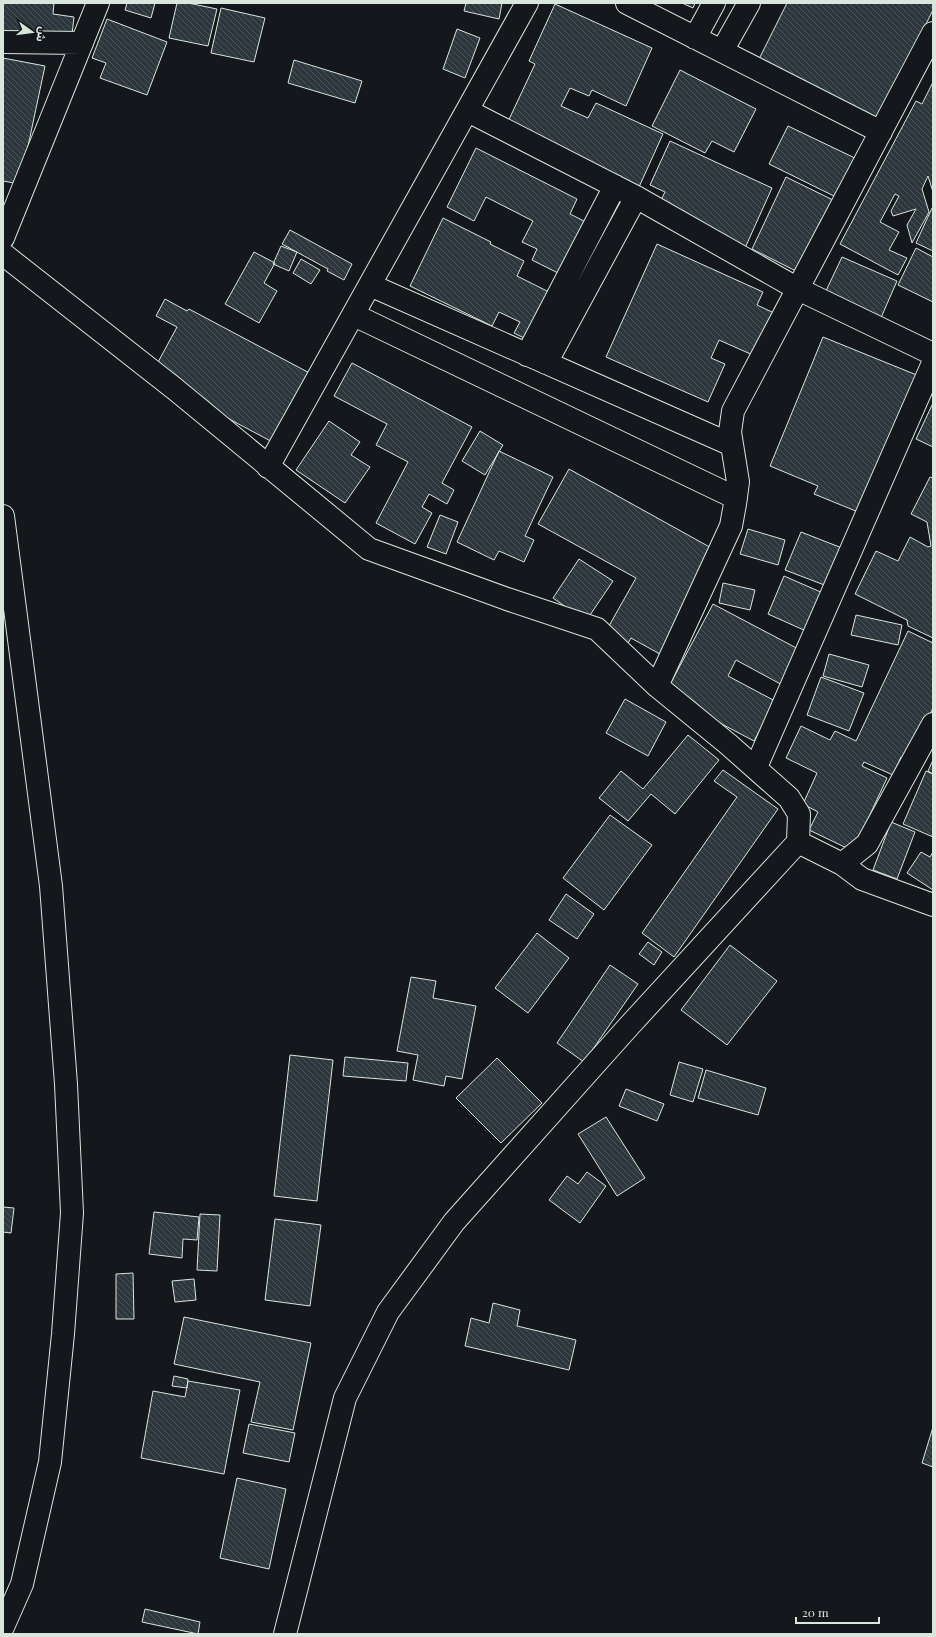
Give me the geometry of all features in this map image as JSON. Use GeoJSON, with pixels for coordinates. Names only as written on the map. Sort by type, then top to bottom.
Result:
{"type":"FeatureCollection","features":[{"type":"Feature","properties":{"kind":"street"},"geometry":{"type":"LineString","coordinates":[[3,238],[98,3]]}},
{"type":"Feature","properties":{"kind":"street"},"geometry":{"type":"LineString","coordinates":[[268,467],[527,3]]}},
{"type":"Feature","properties":{"kind":"street"},"geometry":{"type":"LineString","coordinates":[[627,3],[881,132]]}},
{"type":"Feature","properties":{"kind":"street"},"geometry":{"type":"LineString","coordinates":[[695,38],[714,3]]}},
{"type":"Feature","properties":{"kind":"street"},"geometry":{"type":"LineString","coordinates":[[722,51],[749,3]]}},
{"type":"Feature","properties":{"kind":"street"},"geometry":{"type":"LineString","coordinates":[[657,686],[731,526],[738,482],[730,432],[733,412],[933,33]]}},
{"type":"Feature","properties":{"kind":"street"},"geometry":{"type":"LineString","coordinates":[[3,42],[82,43]]}},
{"type":"Feature","properties":{"kind":"street"},"geometry":{"type":"LineString","coordinates":[[468,111],[636,197],[798,289],[933,354]]}},
{"type":"Feature","properties":{"kind":"street"},"geometry":{"type":"LineString","coordinates":[[527,355],[615,186]]}},
{"type":"Feature","properties":{"kind":"street"},"geometry":{"type":"LineString","coordinates":[[546,363],[636,197]]}},
{"type":"Feature","properties":{"kind":"street"},"geometry":{"type":"LineString","coordinates":[[3,254],[175,389],[369,549],[507,599],[597,629],[657,686],[756,768],[789,798],[799,814],[798,842],[629,1026],[454,1222],[388,1312],[345,1398],[285,1634]]}},
{"type":"Feature","properties":{"kind":"street"},"geometry":{"type":"LineString","coordinates":[[370,285],[732,445]]}},
{"type":"Feature","properties":{"kind":"street"},"geometry":{"type":"LineString","coordinates":[[354,315],[736,498]]}},
{"type":"Feature","properties":{"kind":"street"},"geometry":{"type":"LineString","coordinates":[[756,768],[933,363]]}},
{"type":"Feature","properties":{"kind":"street"},"geometry":{"type":"LineString","coordinates":[[3,516],[51,886],[66,1084],[72,1213],[64,1334],[50,1462],[22,1584],[3,1627]]}},
{"type":"Feature","properties":{"kind":"street"},"geometry":{"type":"LineString","coordinates":[[842,864],[867,844],[933,724]]}},
{"type":"Feature","properties":{"kind":"street"},"geometry":{"type":"LineString","coordinates":[[798,842],[842,864],[862,879],[933,905]]}},
{"type":"Feature","properties":{"kind":"building"},"geometry":{"type":"Polygon","coordinates":[[[3,3],[54,3],[53,14],[74,17],[70,52],[3,44],[3,3]]]}},
{"type":"Feature","properties":{"kind":"building"},"geometry":{"type":"Polygon","coordinates":[[[127,3],[155,3],[151,18],[125,10],[127,3]]]}},
{"type":"Feature","properties":{"kind":"building"},"geometry":{"type":"Polygon","coordinates":[[[177,3],[188,3],[217,9],[208,46],[169,38],[177,3]]]}},
{"type":"Feature","properties":{"kind":"building"},"geometry":{"type":"Polygon","coordinates":[[[466,3],[502,3],[499,19],[464,11],[466,3]]]}},
{"type":"Feature","properties":{"kind":"building"},"geometry":{"type":"Polygon","coordinates":[[[682,3],[695,3],[693,8],[682,3]]]}},
{"type":"Feature","properties":{"kind":"building"},"geometry":{"type":"Polygon","coordinates":[[[787,3],[933,3],[933,10],[876,124],[756,65],[787,3]]]}},
{"type":"Feature","properties":{"kind":"building"},"geometry":{"type":"Polygon","coordinates":[[[555,4],[652,48],[626,106],[592,90],[589,96],[570,88],[561,106],[588,118],[596,103],[663,134],[639,187],[505,128],[535,64],[529,61],[555,4]]]}},
{"type":"Feature","properties":{"kind":"building"},"geometry":{"type":"Polygon","coordinates":[[[221,8],[265,18],[254,62],[211,53],[221,8]]]}},
{"type":"Feature","properties":{"kind":"building"},"geometry":{"type":"Polygon","coordinates":[[[107,19],[167,42],[147,95],[100,78],[106,63],[92,58],[107,19]]]}},
{"type":"Feature","properties":{"kind":"building"},"geometry":{"type":"Polygon","coordinates":[[[457,29],[480,38],[465,78],[443,69],[457,29]]]}},
{"type":"Feature","properties":{"kind":"building"},"geometry":{"type":"Polygon","coordinates":[[[3,58],[45,66],[20,184],[3,181],[3,58]]]}},
{"type":"Feature","properties":{"kind":"building"},"geometry":{"type":"Polygon","coordinates":[[[294,60],[362,81],[355,103],[288,83],[294,60]]]}},
{"type":"Feature","properties":{"kind":"building"},"geometry":{"type":"Polygon","coordinates":[[[680,70],[756,109],[734,152],[712,141],[705,153],[652,126],[680,70]]]}},
{"type":"Feature","properties":{"kind":"building"},"geometry":{"type":"Polygon","coordinates":[[[933,82],[933,192],[928,176],[922,189],[929,212],[912,243],[907,225],[916,209],[893,216],[891,211],[899,196],[895,194],[880,222],[899,232],[889,250],[907,258],[898,275],[840,244],[916,101],[922,104],[933,82]]]}},
{"type":"Feature","properties":{"kind":"building"},"geometry":{"type":"Polygon","coordinates":[[[788,126],[859,160],[840,199],[769,164],[788,126]]]}},
{"type":"Feature","properties":{"kind":"building"},"geometry":{"type":"Polygon","coordinates":[[[670,141],[772,188],[745,248],[657,208],[665,192],[650,185],[670,141]]]}},
{"type":"Feature","properties":{"kind":"building"},"geometry":{"type":"Polygon","coordinates":[[[476,148],[577,199],[570,214],[592,225],[566,277],[532,260],[537,249],[522,242],[533,221],[486,197],[474,221],[447,207],[476,148]]]}},
{"type":"Feature","properties":{"kind":"building"},"geometry":{"type":"Polygon","coordinates":[[[786,177],[835,201],[826,221],[822,218],[796,271],[752,249],[786,177]]]}},
{"type":"Feature","properties":{"kind":"building"},"geometry":{"type":"Polygon","coordinates":[[[933,208],[933,251],[916,243],[933,208]]]}},
{"type":"Feature","properties":{"kind":"building"},"geometry":{"type":"Polygon","coordinates":[[[443,218],[491,242],[490,244],[524,261],[517,276],[549,292],[526,339],[514,333],[520,322],[499,312],[492,326],[410,286],[443,218]]]}},
{"type":"Feature","properties":{"kind":"building"},"geometry":{"type":"Polygon","coordinates":[[[290,230],[352,264],[344,280],[327,271],[328,269],[282,244],[290,230]]]}},
{"type":"Feature","properties":{"kind":"building"},"geometry":{"type":"Polygon","coordinates":[[[657,244],[763,292],[757,305],[774,313],[755,356],[719,340],[711,358],[725,364],[708,402],[606,357],[657,244]]]}},
{"type":"Feature","properties":{"kind":"building"},"geometry":{"type":"Polygon","coordinates":[[[281,246],[297,252],[289,271],[273,264],[281,246]]]}},
{"type":"Feature","properties":{"kind":"building"},"geometry":{"type":"Polygon","coordinates":[[[916,248],[933,257],[933,302],[898,285],[916,248]]]}},
{"type":"Feature","properties":{"kind":"building"},"geometry":{"type":"Polygon","coordinates":[[[254,252],[275,263],[264,283],[277,291],[259,323],[225,304],[254,252]]]}},
{"type":"Feature","properties":{"kind":"building"},"geometry":{"type":"Polygon","coordinates":[[[842,257],[897,281],[880,320],[824,295],[842,257]]]}},
{"type":"Feature","properties":{"kind":"building"},"geometry":{"type":"Polygon","coordinates":[[[301,259],[320,270],[311,284],[293,273],[301,259]]]}},
{"type":"Feature","properties":{"kind":"building"},"geometry":{"type":"Polygon","coordinates":[[[165,299],[187,311],[189,309],[317,377],[280,446],[150,377],[177,327],[156,316],[165,299]]]}},
{"type":"Feature","properties":{"kind":"building"},"geometry":{"type":"Polygon","coordinates":[[[823,337],[924,378],[868,516],[814,494],[818,486],[770,466],[823,337]]]}},
{"type":"Feature","properties":{"kind":"building"},"geometry":{"type":"Polygon","coordinates":[[[352,363],[472,427],[442,483],[454,490],[447,504],[429,494],[422,507],[432,513],[415,544],[376,523],[408,462],[376,445],[387,424],[334,396],[352,363]]]}},
{"type":"Feature","properties":{"kind":"building"},"geometry":{"type":"Polygon","coordinates":[[[933,403],[933,447],[916,439],[933,403]]]}},
{"type":"Feature","properties":{"kind":"building"},"geometry":{"type":"Polygon","coordinates":[[[329,421],[360,442],[351,455],[370,467],[345,503],[296,470],[329,421]]]}},
{"type":"Feature","properties":{"kind":"building"},"geometry":{"type":"Polygon","coordinates":[[[480,431],[503,445],[485,475],[462,461],[480,431]]]}},
{"type":"Feature","properties":{"kind":"building"},"geometry":{"type":"Polygon","coordinates":[[[499,451],[553,477],[525,536],[534,540],[524,562],[499,551],[494,560],[457,542],[499,451]]]}},
{"type":"Feature","properties":{"kind":"building"},"geometry":{"type":"Polygon","coordinates":[[[569,469],[724,555],[667,658],[631,638],[627,645],[605,633],[636,578],[538,524],[569,469]]]}},
{"type":"Feature","properties":{"kind":"building"},"geometry":{"type":"Polygon","coordinates":[[[930,477],[933,478],[933,638],[908,626],[907,620],[855,594],[876,551],[898,561],[910,537],[928,547],[931,546],[927,522],[911,514],[930,477]]]}},
{"type":"Feature","properties":{"kind":"building"},"geometry":{"type":"Polygon","coordinates":[[[440,515],[458,522],[446,554],[427,547],[440,515]]]}},
{"type":"Feature","properties":{"kind":"building"},"geometry":{"type":"Polygon","coordinates":[[[748,529],[785,540],[778,565],[740,554],[748,529]]]}},
{"type":"Feature","properties":{"kind":"building"},"geometry":{"type":"Polygon","coordinates":[[[801,532],[842,548],[827,586],[785,570],[801,532]]]}},
{"type":"Feature","properties":{"kind":"building"},"geometry":{"type":"Polygon","coordinates":[[[579,559],[613,581],[586,621],[553,598],[579,559]]]}},
{"type":"Feature","properties":{"kind":"building"},"geometry":{"type":"Polygon","coordinates":[[[784,576],[823,593],[806,631],[768,614],[784,576]]]}},
{"type":"Feature","properties":{"kind":"building"},"geometry":{"type":"Polygon","coordinates":[[[723,583],[755,590],[750,610],[719,603],[723,583]]]}},
{"type":"Feature","properties":{"kind":"building"},"geometry":{"type":"Polygon","coordinates":[[[713,604],[804,652],[786,687],[736,660],[728,676],[775,701],[754,741],[701,713],[703,709],[667,690],[713,604]]]}},
{"type":"Feature","properties":{"kind":"building"},"geometry":{"type":"Polygon","coordinates":[[[856,615],[902,625],[898,645],[851,635],[856,615]]]}},
{"type":"Feature","properties":{"kind":"building"},"geometry":{"type":"Polygon","coordinates":[[[908,631],[933,643],[933,708],[908,761],[901,757],[893,775],[864,762],[862,766],[887,778],[853,851],[809,830],[818,812],[803,804],[817,773],[786,758],[801,726],[830,740],[835,731],[856,741],[908,631]]]}},
{"type":"Feature","properties":{"kind":"building"},"geometry":{"type":"Polygon","coordinates":[[[829,654],[869,665],[862,687],[823,676],[829,654]]]}},
{"type":"Feature","properties":{"kind":"building"},"geometry":{"type":"Polygon","coordinates":[[[821,677],[864,693],[849,731],[807,715],[821,677]]]}},
{"type":"Feature","properties":{"kind":"building"},"geometry":{"type":"Polygon","coordinates":[[[625,699],[666,722],[648,756],[606,733],[625,699]]]}},
{"type":"Feature","properties":{"kind":"building"},"geometry":{"type":"Polygon","coordinates":[[[688,735],[719,760],[675,814],[651,794],[628,821],[599,798],[621,771],[643,789],[688,735]]]}},
{"type":"Feature","properties":{"kind":"building"},"geometry":{"type":"Polygon","coordinates":[[[933,760],[933,774],[928,771],[933,760]]]}},
{"type":"Feature","properties":{"kind":"building"},"geometry":{"type":"Polygon","coordinates":[[[723,770],[778,809],[674,957],[642,933],[737,797],[714,781],[723,770]]]}},
{"type":"Feature","properties":{"kind":"building"},"geometry":{"type":"Polygon","coordinates":[[[926,771],[933,774],[933,837],[903,824],[926,771]]]}},
{"type":"Feature","properties":{"kind":"building"},"geometry":{"type":"Polygon","coordinates":[[[610,815],[652,845],[604,910],[563,878],[610,815]]]}},
{"type":"Feature","properties":{"kind":"building"},"geometry":{"type":"Polygon","coordinates":[[[891,822],[915,832],[897,879],[873,870],[891,822]]]}},
{"type":"Feature","properties":{"kind":"building"},"geometry":{"type":"Polygon","coordinates":[[[921,852],[930,857],[933,852],[933,890],[907,873],[921,852]]]}},
{"type":"Feature","properties":{"kind":"building"},"geometry":{"type":"Polygon","coordinates":[[[566,894],[594,914],[577,939],[549,920],[566,894]]]}},
{"type":"Feature","properties":{"kind":"building"},"geometry":{"type":"Polygon","coordinates":[[[537,933],[569,958],[528,1013],[495,988],[537,933]]]}},
{"type":"Feature","properties":{"kind":"building"},"geometry":{"type":"Polygon","coordinates":[[[648,942],[662,952],[654,965],[639,954],[648,942]]]}},
{"type":"Feature","properties":{"kind":"building"},"geometry":{"type":"Polygon","coordinates":[[[730,945],[777,981],[727,1045],[681,1010],[730,945]]]}},
{"type":"Feature","properties":{"kind":"building"},"geometry":{"type":"Polygon","coordinates":[[[610,965],[638,984],[584,1062],[557,1043],[610,965]]]}},
{"type":"Feature","properties":{"kind":"building"},"geometry":{"type":"Polygon","coordinates":[[[411,977],[436,981],[433,998],[476,1006],[462,1079],[446,1076],[444,1086],[413,1080],[418,1055],[397,1051],[411,977]]]}},
{"type":"Feature","properties":{"kind":"building"},"geometry":{"type":"Polygon","coordinates":[[[290,1055],[333,1060],[317,1201],[274,1196],[290,1055]]]}},
{"type":"Feature","properties":{"kind":"building"},"geometry":{"type":"Polygon","coordinates":[[[345,1057],[408,1063],[406,1081],[343,1076],[345,1057]]]}},
{"type":"Feature","properties":{"kind":"building"},"geometry":{"type":"Polygon","coordinates":[[[497,1058],[542,1103],[501,1143],[456,1098],[497,1058]]]}},
{"type":"Feature","properties":{"kind":"building"},"geometry":{"type":"Polygon","coordinates":[[[679,1062],[703,1069],[693,1102],[670,1095],[679,1062]]]}},
{"type":"Feature","properties":{"kind":"building"},"geometry":{"type":"Polygon","coordinates":[[[706,1070],[766,1088],[758,1115],[698,1098],[706,1070]]]}},
{"type":"Feature","properties":{"kind":"building"},"geometry":{"type":"Polygon","coordinates":[[[626,1089],[664,1104],[657,1121],[619,1106],[626,1089]]]}},
{"type":"Feature","properties":{"kind":"building"},"geometry":{"type":"Polygon","coordinates":[[[606,1117],[645,1178],[617,1196],[578,1134],[606,1117]]]}},
{"type":"Feature","properties":{"kind":"building"},"geometry":{"type":"Polygon","coordinates":[[[587,1172],[606,1186],[580,1223],[549,1200],[567,1176],[578,1184],[587,1172]]]}},
{"type":"Feature","properties":{"kind":"building"},"geometry":{"type":"Polygon","coordinates":[[[3,1207],[14,1208],[11,1233],[3,1232],[3,1207]]]}},
{"type":"Feature","properties":{"kind":"building"},"geometry":{"type":"Polygon","coordinates":[[[154,1212],[199,1217],[197,1240],[183,1239],[182,1258],[149,1254],[154,1212]]]}},
{"type":"Feature","properties":{"kind":"building"},"geometry":{"type":"Polygon","coordinates":[[[200,1214],[220,1215],[217,1271],[197,1270],[200,1214]]]}},
{"type":"Feature","properties":{"kind":"building"},"geometry":{"type":"Polygon","coordinates":[[[275,1219],[321,1225],[310,1306],[265,1300],[275,1219]]]}},
{"type":"Feature","properties":{"kind":"building"},"geometry":{"type":"Polygon","coordinates":[[[133,1273],[134,1319],[116,1319],[116,1274],[133,1273]]]}},
{"type":"Feature","properties":{"kind":"building"},"geometry":{"type":"Polygon","coordinates":[[[194,1279],[196,1300],[175,1302],[172,1281],[194,1279]]]}},
{"type":"Feature","properties":{"kind":"building"},"geometry":{"type":"Polygon","coordinates":[[[493,1303],[520,1310],[517,1326],[576,1340],[569,1370],[465,1346],[471,1318],[489,1323],[493,1303]]]}},
{"type":"Feature","properties":{"kind":"building"},"geometry":{"type":"Polygon","coordinates":[[[184,1317],[311,1343],[293,1430],[251,1422],[260,1382],[174,1364],[184,1317]]]}},
{"type":"Feature","properties":{"kind":"building"},"geometry":{"type":"Polygon","coordinates":[[[174,1376],[188,1379],[187,1388],[172,1386],[174,1376]]]}},
{"type":"Feature","properties":{"kind":"building"},"geometry":{"type":"Polygon","coordinates":[[[188,1381],[240,1390],[224,1474],[141,1458],[153,1391],[185,1397],[188,1381]]]}},
{"type":"Feature","properties":{"kind":"building"},"geometry":{"type":"Polygon","coordinates":[[[249,1424],[295,1433],[289,1462],[243,1453],[249,1424]]]}},
{"type":"Feature","properties":{"kind":"building"},"geometry":{"type":"Polygon","coordinates":[[[933,1427],[933,1467],[922,1463],[933,1427]]]}},
{"type":"Feature","properties":{"kind":"building"},"geometry":{"type":"Polygon","coordinates":[[[237,1478],[286,1489],[269,1569],[220,1558],[237,1478]]]}},
{"type":"Feature","properties":{"kind":"building"},"geometry":{"type":"Polygon","coordinates":[[[145,1609],[200,1622],[198,1634],[142,1622],[145,1609]]]}}]}
